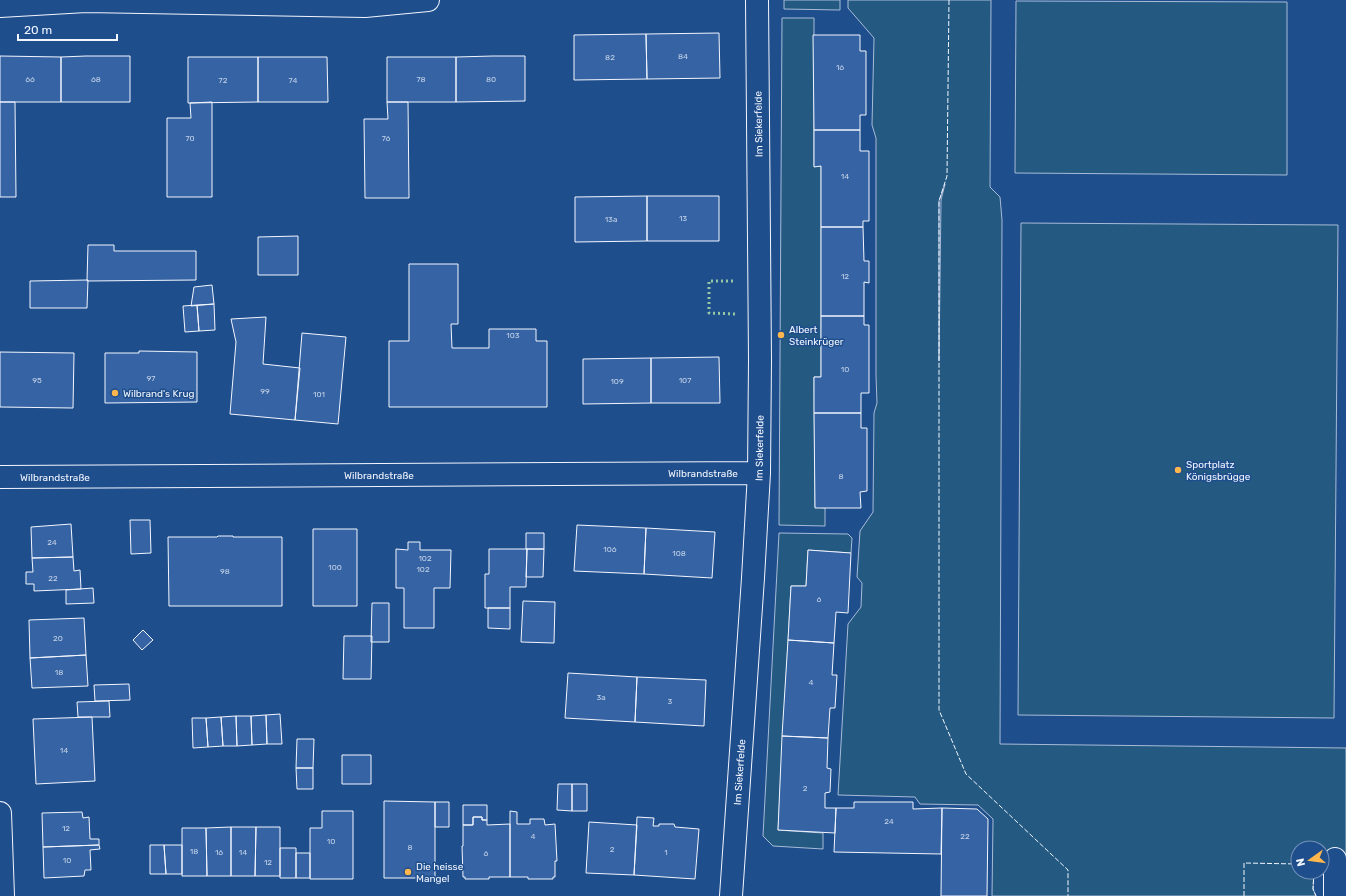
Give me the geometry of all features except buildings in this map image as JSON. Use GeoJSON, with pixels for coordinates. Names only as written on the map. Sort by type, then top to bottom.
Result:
{"type":"FeatureCollection","features":[{"type":"Feature","properties":{"kind":"street"},"geometry":{"type":"LineString","coordinates":[[0,6],[86,1],[365,6],[428,0]]}},
{"type":"Feature","properties":{"kind":"street","name":"Im Siekerfelde"},"geometry":{"type":"LineString","coordinates":[[731,896],[759,473],[760,360],[757,0]]}},
{"type":"Feature","properties":{"kind":"street","name":"Wilbrandstraße"},"geometry":{"type":"LineString","coordinates":[[0,477],[759,473]]}},
{"type":"Feature","properties":{"kind":"street"},"geometry":{"type":"LineString","coordinates":[[0,813],[3,896]]}},
{"type":"Feature","properties":{"kind":"street"},"geometry":{"type":"LineString","coordinates":[[1335,859],[1335,896]]}},
{"type":"Feature","properties":{"kind":"shaded area"},"geometry":{"type":"Polygon","coordinates":[[[784,0],[840,0],[840,10],[784,9],[784,0]]]}},
{"type":"Feature","properties":{"kind":"shaded area"},"geometry":{"type":"Polygon","coordinates":[[[848,0],[991,0],[990,187],[1000,197],[1002,220],[1000,744],[1346,748],[1346,859],[1330,860],[1330,840],[1290,840],[1290,880],[1314,880],[1313,889],[1316,896],[992,896],[993,819],[978,805],[920,804],[915,797],[838,795],[848,624],[861,607],[862,583],[857,577],[860,531],[873,512],[874,413],[877,403],[876,138],[872,125],[874,38],[848,8],[848,0]],[[945,184],[939,201],[939,361],[941,200],[945,184]]]}},
{"type":"Feature","properties":{"kind":"shaded area"},"geometry":{"type":"Polygon","coordinates":[[[1016,1],[1287,2],[1287,175],[1015,173],[1016,1]]]}},
{"type":"Feature","properties":{"kind":"shaded area"},"geometry":{"type":"Polygon","coordinates":[[[782,18],[814,18],[814,166],[821,166],[821,377],[814,377],[815,507],[825,508],[825,526],[779,525],[782,18]]]}},
{"type":"Feature","properties":{"kind":"shaded area","name":"Sportplatz Königsbrügge"},"geometry":{"type":"Polygon","coordinates":[[[1021,223],[1338,225],[1334,718],[1018,715],[1021,223]]]}},
{"type":"Feature","properties":{"kind":"shaded area"},"geometry":{"type":"Polygon","coordinates":[[[779,533],[848,534],[852,538],[851,553],[808,550],[806,586],[791,586],[778,830],[823,833],[823,849],[773,846],[763,836],[779,533]]]}},
{"type":"Feature","properties":{"kind":"hedge"},"geometry":{"type":"LineString","coordinates":[[735,314],[709,313],[709,281],[736,281]]}},
{"type":"Feature","properties":{"kind":"fence"},"geometry":{"type":"LineString","coordinates":[[949,0],[947,176],[939,201],[939,710],[966,774],[1068,870],[1068,896]]}},
{"type":"Feature","properties":{"kind":"fence"},"geometry":{"type":"LineString","coordinates":[[1244,896],[1244,863],[1290,864]]}},
{"type":"Feature","properties":{"kind":"fence"},"geometry":{"type":"LineString","coordinates":[[1314,880],[1313,889],[1316,896]]}},
{"type":"Feature","properties":{"kind":"place","name":"Albert Steinkrüger"},"geometry":{"type":"Point","coordinates":[781,335]}},
{"type":"Feature","properties":{"kind":"place","name":"Wilbrand's Krug"},"geometry":{"type":"Point","coordinates":[115,393]}},
{"type":"Feature","properties":{"kind":"place","name":"Sportplatz Königsbrügge"},"geometry":{"type":"Point","coordinates":[1178,470]}},
{"type":"Feature","properties":{"kind":"place","name":"Die heisse Mangel"},"geometry":{"type":"Point","coordinates":[408,872]}}]}
